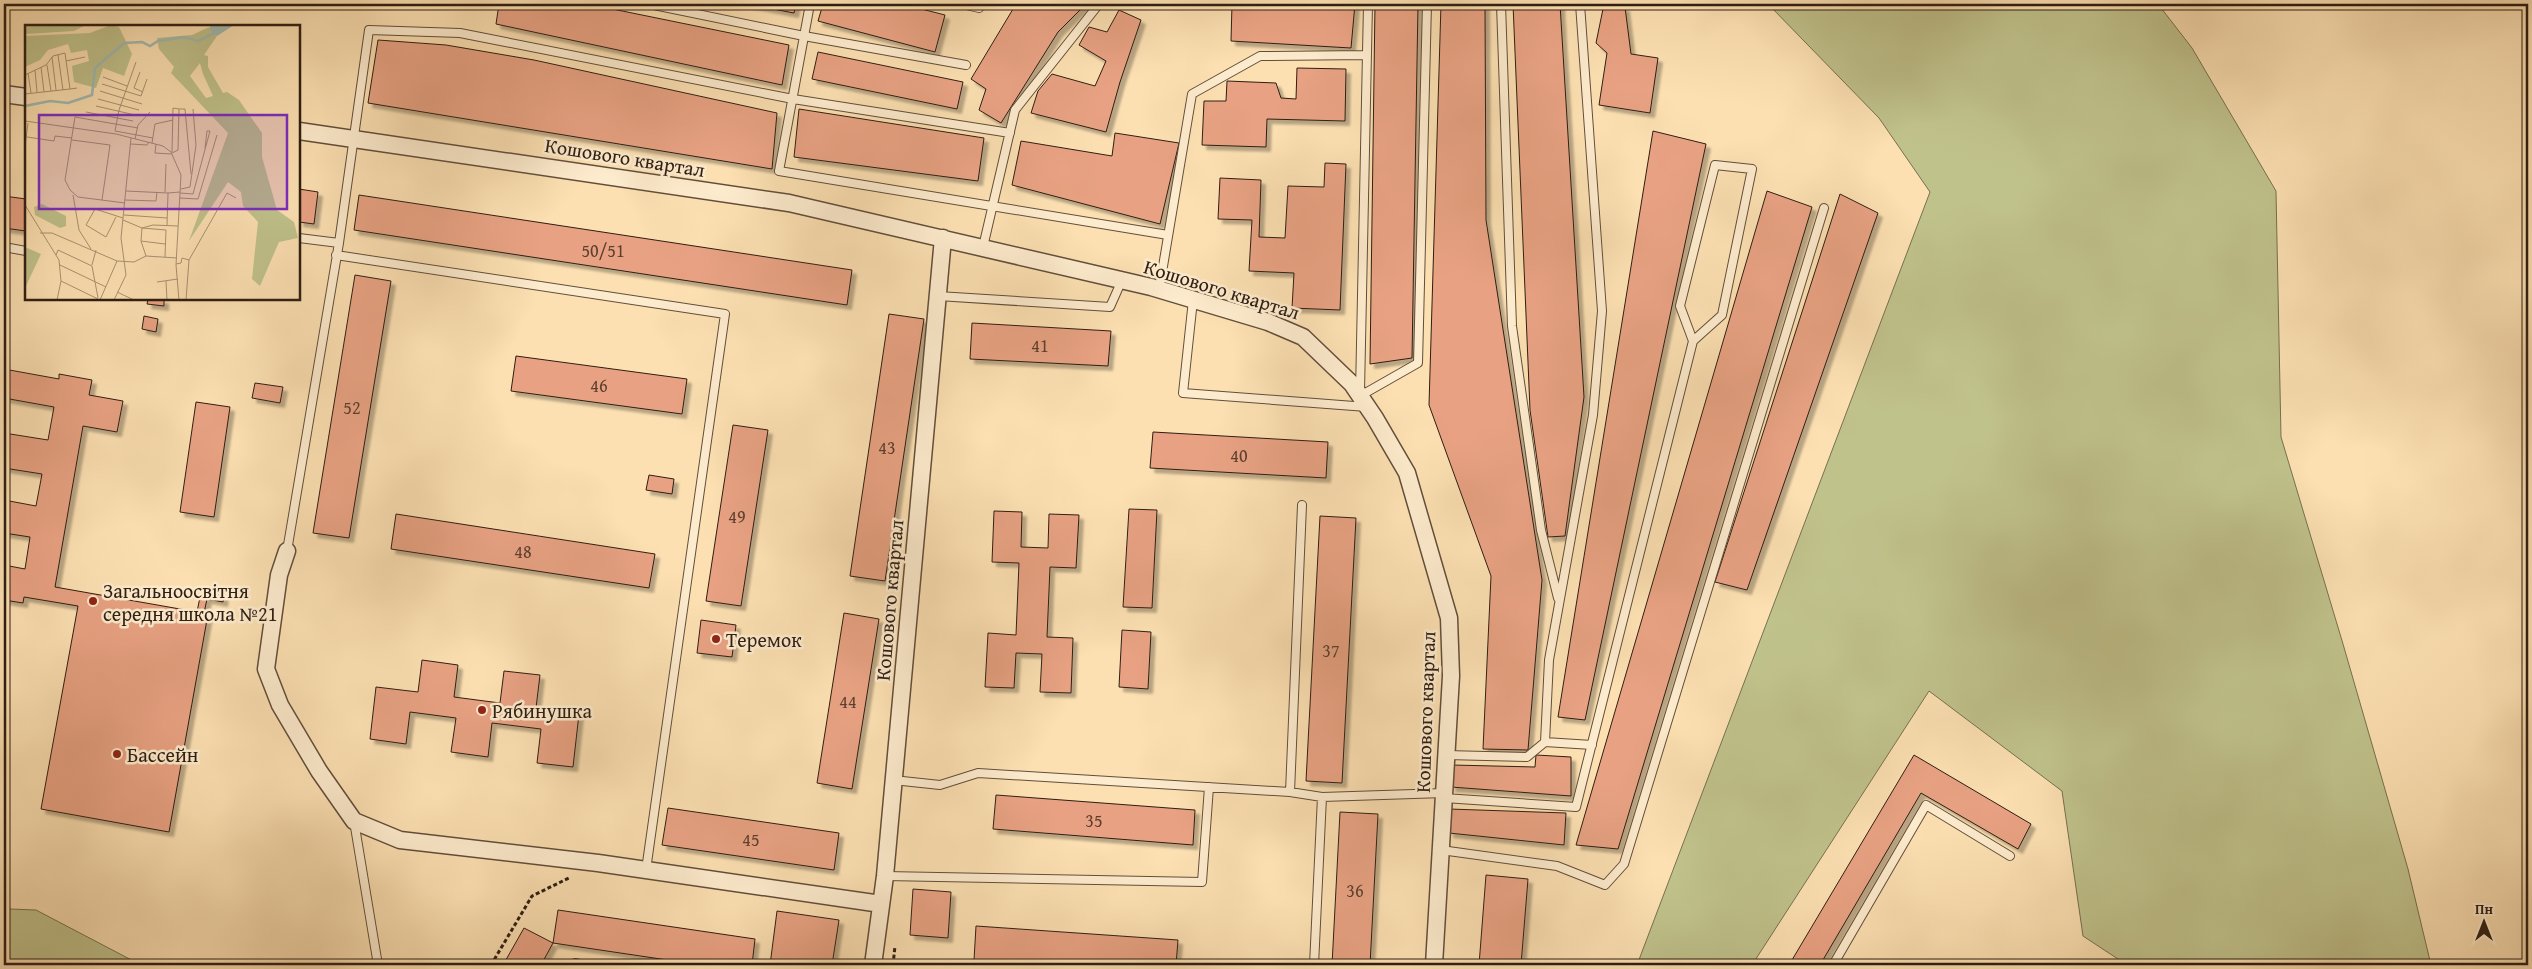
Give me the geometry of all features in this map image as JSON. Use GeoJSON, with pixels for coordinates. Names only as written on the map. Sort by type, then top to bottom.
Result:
{"type":"FeatureCollection","features":[{"type":"Feature","properties":{"kind":"street"},"geometry":{"type":"LineString","coordinates":[[4,94],[25,97]]}},
{"type":"Feature","properties":{"kind":"street","name":"Кошового квартал"},"geometry":{"type":"LineString","coordinates":[[300,131],[789,203],[1122,280],[1268,322],[1303,337],[1352,384],[1407,474],[1449,618],[1451,676],[1434,965]]}},
{"type":"Feature","properties":{"kind":"street","name":"Кошового квартал"},"geometry":{"type":"LineString","coordinates":[[873,965],[885,876],[943,238]]}},
{"type":"Feature","properties":{"kind":"street"},"geometry":{"type":"LineString","coordinates":[[287,551],[279,575],[266,669],[280,705],[319,772],[354,821],[400,840],[646,870],[881,904]]}},
{"type":"Feature","properties":{"kind":"lane"},"geometry":{"type":"LineString","coordinates":[[649,4],[804,36],[966,65]]}},
{"type":"Feature","properties":{"kind":"lane"},"geometry":{"type":"LineString","coordinates":[[810,4],[779,172],[993,205],[1168,235]]}},
{"type":"Feature","properties":{"kind":"lane"},"geometry":{"type":"LineString","coordinates":[[962,4],[979,8]]}},
{"type":"Feature","properties":{"kind":"lane"},"geometry":{"type":"LineString","coordinates":[[983,247],[1015,110],[1099,4]]}},
{"type":"Feature","properties":{"kind":"lane"},"geometry":{"type":"LineString","coordinates":[[1364,401],[1368,4]]}},
{"type":"Feature","properties":{"kind":"lane"},"geometry":{"type":"LineString","coordinates":[[1193,300],[1183,393],[1364,401],[1418,363],[1427,4]]}},
{"type":"Feature","properties":{"kind":"lane"},"geometry":{"type":"LineString","coordinates":[[1501,4],[1512,326],[1541,530],[1559,602]]}},
{"type":"Feature","properties":{"kind":"lane"},"geometry":{"type":"LineString","coordinates":[[1545,742],[1549,660],[1593,415],[1602,311],[1580,4]]}},
{"type":"Feature","properties":{"kind":"lane"},"geometry":{"type":"LineString","coordinates":[[287,551],[338,243],[369,30],[460,33],[793,99],[1010,133]]}},
{"type":"Feature","properties":{"kind":"lane"},"geometry":{"type":"LineString","coordinates":[[1159,290],[1192,94],[1260,56],[1367,55]]}},
{"type":"Feature","properties":{"kind":"lane"},"geometry":{"type":"LineString","coordinates":[[893,780],[940,785],[978,773],[1290,792],[1322,797],[1444,796],[1576,807],[1694,341],[1722,315],[1752,169],[1715,165],[1680,306],[1694,341]]}},
{"type":"Feature","properties":{"kind":"lane"},"geometry":{"type":"LineString","coordinates":[[1441,850],[1557,866],[1605,884],[1624,864],[1824,208]]}},
{"type":"Feature","properties":{"kind":"lane"},"geometry":{"type":"LineString","coordinates":[[300,238],[338,243]]}},
{"type":"Feature","properties":{"kind":"lane"},"geometry":{"type":"LineString","coordinates":[[4,247],[25,251]]}},
{"type":"Feature","properties":{"kind":"lane"},"geometry":{"type":"LineString","coordinates":[[336,255],[725,314],[646,870]]}},
{"type":"Feature","properties":{"kind":"lane"},"geometry":{"type":"LineString","coordinates":[[938,296],[1110,307],[1122,280]]}},
{"type":"Feature","properties":{"kind":"lane"},"geometry":{"type":"LineString","coordinates":[[1290,792],[1302,505]]}},
{"type":"Feature","properties":{"kind":"lane"},"geometry":{"type":"LineString","coordinates":[[1446,755],[1527,757],[1545,742],[1592,745]]}},
{"type":"Feature","properties":{"kind":"lane"},"geometry":{"type":"LineString","coordinates":[[885,876],[1202,882],[1209,787]]}},
{"type":"Feature","properties":{"kind":"lane"},"geometry":{"type":"LineString","coordinates":[[1314,965],[1322,797]]}},
{"type":"Feature","properties":{"kind":"lane"},"geometry":{"type":"LineString","coordinates":[[1833,965],[1926,805],[2010,856]]}},
{"type":"Feature","properties":{"kind":"lane"},"geometry":{"type":"LineString","coordinates":[[354,821],[378,965]]}},
{"type":"Feature","properties":{"kind":"lane"},"geometry":{"type":"LineString","coordinates":[[574,965],[575,963],[585,965]]}},
{"type":"Feature","properties":{"kind":"path"},"geometry":{"type":"LineString","coordinates":[[491,965],[532,896],[574,876]]}},
{"type":"Feature","properties":{"kind":"green space"},"geometry":{"type":"Polygon","coordinates":[[[1768,4],[2158,4],[2192,48],[2276,191],[2281,437],[2408,869],[2431,965],[2127,965],[2083,936],[2062,791],[1929,691],[1752,965],[1637,965],[1930,192],[1879,118],[1768,4]]]}},
{"type":"Feature","properties":{"kind":"green space"},"geometry":{"type":"Polygon","coordinates":[[[4,910],[36,910],[141,965],[4,965],[4,910]]]}},
{"type":"Feature","properties":{"kind":"building"},"geometry":{"type":"Polygon","coordinates":[[[499,4],[588,4],[789,45],[782,85],[496,24],[499,4]]]}},
{"type":"Feature","properties":{"kind":"building"},"geometry":{"type":"Polygon","coordinates":[[[747,4],[796,4],[794,13],[747,4]]]}},
{"type":"Feature","properties":{"kind":"building"},"geometry":{"type":"Polygon","coordinates":[[[823,4],[902,4],[945,15],[935,52],[818,21],[823,4]]]}},
{"type":"Feature","properties":{"kind":"building"},"geometry":{"type":"Polygon","coordinates":[[[1016,4],[1086,4],[1058,32],[1001,123],[979,110],[986,89],[971,79],[1016,4]]]}},
{"type":"Feature","properties":{"kind":"building"},"geometry":{"type":"Polygon","coordinates":[[[1232,4],[1355,4],[1351,48],[1231,41],[1232,4]]]}},
{"type":"Feature","properties":{"kind":"building"},"geometry":{"type":"Polygon","coordinates":[[[1375,4],[1418,4],[1412,358],[1370,364],[1375,4]]]}},
{"type":"Feature","properties":{"kind":"building"},"geometry":{"type":"Polygon","coordinates":[[[1441,4],[1485,4],[1486,220],[1542,580],[1528,750],[1483,749],[1491,576],[1429,405],[1441,4]]]}},
{"type":"Feature","properties":{"kind":"building"},"geometry":{"type":"Polygon","coordinates":[[[1513,4],[1560,4],[1584,397],[1565,536],[1548,537],[1530,410],[1513,4]]]}},
{"type":"Feature","properties":{"kind":"building"},"geometry":{"type":"Polygon","coordinates":[[[1604,4],[1625,7],[1631,54],[1658,58],[1650,113],[1599,105],[1607,53],[1596,43],[1604,4]]]}},
{"type":"Feature","properties":{"kind":"building"},"geometry":{"type":"Polygon","coordinates":[[[1119,10],[1141,20],[1120,82],[1106,132],[1031,113],[1038,91],[1052,74],[1095,86],[1106,61],[1079,45],[1089,27],[1107,32],[1119,10]]]}},
{"type":"Feature","properties":{"kind":"building"},"geometry":{"type":"Polygon","coordinates":[[[378,40],[446,45],[534,60],[777,113],[772,169],[368,103],[378,40]]]}},
{"type":"Feature","properties":{"kind":"building"},"geometry":{"type":"Polygon","coordinates":[[[818,52],[963,82],[957,109],[812,79],[818,52]]]}},
{"type":"Feature","properties":{"kind":"building"},"geometry":{"type":"Polygon","coordinates":[[[1297,68],[1346,69],[1345,121],[1267,119],[1266,147],[1202,145],[1204,101],[1226,101],[1227,81],[1276,83],[1281,98],[1296,99],[1297,68]]]}},
{"type":"Feature","properties":{"kind":"building"},"geometry":{"type":"Polygon","coordinates":[[[799,109],[984,138],[978,181],[794,157],[799,109]]]}},
{"type":"Feature","properties":{"kind":"building"},"geometry":{"type":"Polygon","coordinates":[[[1653,131],[1706,144],[1585,720],[1558,717],[1653,131]]]}},
{"type":"Feature","properties":{"kind":"building"},"geometry":{"type":"Polygon","coordinates":[[[1115,133],[1179,143],[1160,224],[1012,185],[1021,141],[1112,156],[1115,133]]]}},
{"type":"Feature","properties":{"kind":"building"},"geometry":{"type":"Polygon","coordinates":[[[1325,163],[1346,164],[1340,310],[1292,308],[1294,273],[1249,271],[1252,220],[1218,219],[1220,178],[1261,180],[1259,237],[1285,238],[1288,186],[1324,187],[1325,163]]]}},
{"type":"Feature","properties":{"kind":"building"},"geometry":{"type":"Polygon","coordinates":[[[300,189],[318,192],[314,224],[300,222],[300,189]]]}},
{"type":"Feature","properties":{"kind":"building"},"geometry":{"type":"Polygon","coordinates":[[[1767,191],[1812,207],[1618,849],[1576,845],[1767,191]]]}},
{"type":"Feature","properties":{"kind":"building"},"geometry":{"type":"Polygon","coordinates":[[[1840,194],[1878,213],[1747,590],[1715,582],[1840,194]]]}},
{"type":"Feature","properties":{"kind":"building"},"geometry":{"type":"Polygon","coordinates":[[[359,195],[852,270],[847,305],[354,230],[359,195]]]}},
{"type":"Feature","properties":{"kind":"building"},"geometry":{"type":"Polygon","coordinates":[[[4,196],[25,199],[25,231],[4,228],[4,196]]]}},
{"type":"Feature","properties":{"kind":"building"},"geometry":{"type":"Polygon","coordinates":[[[355,275],[391,281],[349,538],[313,533],[355,275]]]}},
{"type":"Feature","properties":{"kind":"building"},"geometry":{"type":"Polygon","coordinates":[[[148,300],[164,300],[164,306],[147,304],[148,300]]]}},
{"type":"Feature","properties":{"kind":"building"},"geometry":{"type":"Polygon","coordinates":[[[889,314],[924,319],[885,581],[850,576],[889,314]]]}},
{"type":"Feature","properties":{"kind":"building"},"geometry":{"type":"Polygon","coordinates":[[[144,316],[158,319],[156,332],[142,329],[144,316]]]}},
{"type":"Feature","properties":{"kind":"building"},"geometry":{"type":"Polygon","coordinates":[[[972,323],[1111,331],[1108,366],[970,359],[972,323]]]}},
{"type":"Feature","properties":{"kind":"building"},"geometry":{"type":"Polygon","coordinates":[[[516,356],[687,379],[682,414],[511,391],[516,356]]]}},
{"type":"Feature","properties":{"kind":"building","name":"Загальноосвітня середня школа №21"},"geometry":{"type":"Polygon","coordinates":[[[4,369],[59,379],[59,374],[92,380],[89,395],[123,401],[117,432],[83,426],[55,587],[197,612],[201,592],[224,596],[223,602],[207,599],[204,613],[208,614],[169,832],[41,809],[78,606],[24,597],[23,603],[4,600],[4,565],[25,569],[30,537],[4,533],[4,500],[36,506],[42,474],[4,468],[4,433],[48,440],[54,407],[4,398],[4,369]]]}},
{"type":"Feature","properties":{"kind":"building"},"geometry":{"type":"Polygon","coordinates":[[[255,383],[283,387],[280,403],[252,398],[255,383]]]}},
{"type":"Feature","properties":{"kind":"building"},"geometry":{"type":"Polygon","coordinates":[[[196,402],[230,407],[214,517],[180,512],[196,402]]]}},
{"type":"Feature","properties":{"kind":"building"},"geometry":{"type":"Polygon","coordinates":[[[733,425],[768,430],[741,606],[706,601],[733,425]]]}},
{"type":"Feature","properties":{"kind":"building"},"geometry":{"type":"Polygon","coordinates":[[[1153,432],[1328,442],[1326,478],[1150,468],[1153,432]]]}},
{"type":"Feature","properties":{"kind":"building"},"geometry":{"type":"Polygon","coordinates":[[[649,475],[674,479],[672,494],[646,490],[649,475]]]}},
{"type":"Feature","properties":{"kind":"building"},"geometry":{"type":"Polygon","coordinates":[[[1129,509],[1157,510],[1152,608],[1123,607],[1129,509]]]}},
{"type":"Feature","properties":{"kind":"building"},"geometry":{"type":"Polygon","coordinates":[[[994,511],[1022,512],[1021,547],[1048,548],[1049,514],[1079,515],[1076,568],[1050,567],[1047,637],[1073,638],[1071,693],[1040,692],[1042,654],[1016,653],[1014,688],[985,687],[988,633],[1016,635],[1019,563],[992,562],[994,511]]]}},
{"type":"Feature","properties":{"kind":"building"},"geometry":{"type":"Polygon","coordinates":[[[396,514],[655,554],[649,588],[391,549],[396,514]]]}},
{"type":"Feature","properties":{"kind":"building"},"geometry":{"type":"Polygon","coordinates":[[[1320,516],[1356,518],[1342,783],[1306,781],[1320,516]]]}},
{"type":"Feature","properties":{"kind":"building"},"geometry":{"type":"Polygon","coordinates":[[[844,613],[879,619],[852,789],[817,783],[844,613]]]}},
{"type":"Feature","properties":{"kind":"building","name":"Теремок"},"geometry":{"type":"Polygon","coordinates":[[[701,620],[736,625],[732,657],[697,653],[701,620]]]}},
{"type":"Feature","properties":{"kind":"building"},"geometry":{"type":"Polygon","coordinates":[[[1122,630],[1151,632],[1148,689],[1119,687],[1122,630]]]}},
{"type":"Feature","properties":{"kind":"building"},"geometry":{"type":"Polygon","coordinates":[[[422,660],[458,665],[454,697],[500,703],[504,671],[540,675],[536,708],[579,714],[573,767],[537,763],[541,729],[492,723],[488,757],[451,752],[456,718],[410,712],[406,744],[370,739],[376,687],[418,692],[422,660]]]}},
{"type":"Feature","properties":{"kind":"building"},"geometry":{"type":"Polygon","coordinates":[[[1536,755],[1571,757],[1571,796],[1451,787],[1452,765],[1535,767],[1536,755]]]}},
{"type":"Feature","properties":{"kind":"building"},"geometry":{"type":"Polygon","coordinates":[[[1914,755],[2031,824],[2018,849],[1921,793],[1820,965],[1789,965],[1914,755]]]}},
{"type":"Feature","properties":{"kind":"building"},"geometry":{"type":"Polygon","coordinates":[[[996,795],[1195,810],[1193,845],[993,829],[996,795]]]}},
{"type":"Feature","properties":{"kind":"building"},"geometry":{"type":"Polygon","coordinates":[[[668,808],[839,833],[834,870],[662,845],[668,808]]]}},
{"type":"Feature","properties":{"kind":"building"},"geometry":{"type":"Polygon","coordinates":[[[1449,809],[1566,813],[1564,845],[1449,833],[1449,809]]]}},
{"type":"Feature","properties":{"kind":"building"},"geometry":{"type":"Polygon","coordinates":[[[1340,812],[1378,814],[1370,965],[1332,965],[1340,812]]]}},
{"type":"Feature","properties":{"kind":"building"},"geometry":{"type":"Polygon","coordinates":[[[1486,875],[1528,879],[1521,965],[1479,965],[1486,875]]]}},
{"type":"Feature","properties":{"kind":"building"},"geometry":{"type":"Polygon","coordinates":[[[913,889],[951,892],[948,938],[910,935],[913,889]]]}},
{"type":"Feature","properties":{"kind":"building"},"geometry":{"type":"Polygon","coordinates":[[[558,910],[755,939],[752,965],[701,965],[553,943],[558,910]]]}},
{"type":"Feature","properties":{"kind":"building"},"geometry":{"type":"Polygon","coordinates":[[[777,911],[839,920],[832,965],[770,965],[777,911]]]}},
{"type":"Feature","properties":{"kind":"building"},"geometry":{"type":"Polygon","coordinates":[[[976,926],[1178,940],[1176,965],[1047,965],[974,960],[976,926]]]}},
{"type":"Feature","properties":{"kind":"building"},"geometry":{"type":"Polygon","coordinates":[[[524,928],[553,943],[541,965],[503,965],[524,928]]]}},
{"type":"Feature","properties":{"kind":"place","name":"Загальноосвітня середня школа №21"},"geometry":{"type":"Point","coordinates":[93,601]}},
{"type":"Feature","properties":{"kind":"place","name":"Теремок"},"geometry":{"type":"Point","coordinates":[716,639]}},
{"type":"Feature","properties":{"kind":"place","name":"Рябинушка"},"geometry":{"type":"Point","coordinates":[482,710]}},
{"type":"Feature","properties":{"kind":"place","name":"Бассейн"},"geometry":{"type":"Point","coordinates":[117,754]}}]}
